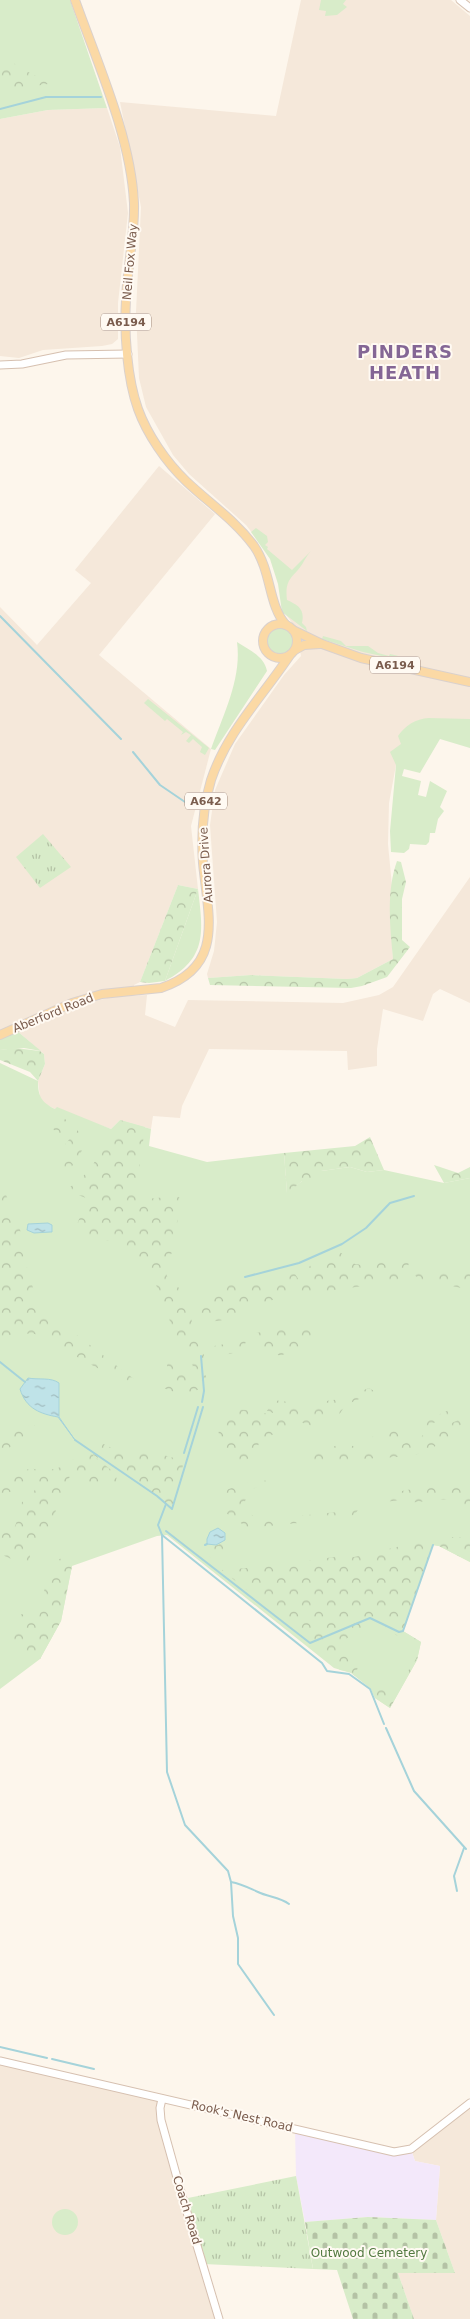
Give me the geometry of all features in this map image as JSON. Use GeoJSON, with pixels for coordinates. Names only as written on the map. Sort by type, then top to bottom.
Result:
{"type":"FeatureCollection","features":[{"type":"Feature","properties":{"kind":"main road","name":"Neil Fox Way"},"geometry":{"type":"LineString","coordinates":[[75,0],[120,132],[131,177],[134,201],[134,232],[126,300],[128,351],[136,404],[149,431],[180,475],[238,526],[251,543],[269,578],[274,603],[279,616],[290,627]]}},
{"type":"Feature","properties":{"kind":"main road","name":"Neil Fox Way"},"geometry":{"type":"LineString","coordinates":[[269,628],[274,603]]}},
{"type":"Feature","properties":{"kind":"main road"},"geometry":{"type":"LineString","coordinates":[[269,628],[278,624],[290,627]]}},
{"type":"Feature","properties":{"kind":"main road","name":"A6194"},"geometry":{"type":"LineString","coordinates":[[290,627],[322,644],[361,658],[470,682]]}},
{"type":"Feature","properties":{"kind":"main road","name":"A6194"},"geometry":{"type":"LineString","coordinates":[[290,627],[297,638],[292,653]]}},
{"type":"Feature","properties":{"kind":"main road","name":"A6194"},"geometry":{"type":"LineString","coordinates":[[269,628],[263,640],[264,648],[270,655]]}},
{"type":"Feature","properties":{"kind":"main road"},"geometry":{"type":"LineString","coordinates":[[270,655],[279,658],[292,653],[304,645],[322,644]]}},
{"type":"Feature","properties":{"kind":"main road","name":"Aurora Drive"},"geometry":{"type":"LineString","coordinates":[[191,971],[206,952],[209,938],[210,922],[202,838],[208,790],[218,760],[230,737],[292,653]]}},
{"type":"Feature","properties":{"kind":"main road"},"geometry":{"type":"LineString","coordinates":[[270,655],[274,670],[271,681]]}},
{"type":"Feature","properties":{"kind":"main road","name":"Aberford Road"},"geometry":{"type":"LineString","coordinates":[[0,1035],[72,1003],[102,994],[161,988],[175,983],[191,971]]}},
{"type":"Feature","properties":{"kind":"street"},"geometry":{"type":"LineString","coordinates":[[460,0],[470,8]]}},
{"type":"Feature","properties":{"kind":"street"},"geometry":{"type":"LineString","coordinates":[[0,365],[22,364],[66,355],[128,351]]}},
{"type":"Feature","properties":{"kind":"street","name":"Rook's Nest Road"},"geometry":{"type":"LineString","coordinates":[[0,2061],[162,2099],[189,2103],[394,2152],[412,2148],[470,2103]]}},
{"type":"Feature","properties":{"kind":"street","name":"Coach Road"},"geometry":{"type":"LineString","coordinates":[[162,2099],[160,2108],[161,2120],[182,2199],[220,2319]]}},
{"type":"Feature","properties":{"kind":"shaded area"},"geometry":{"type":"Polygon","coordinates":[[[301,0],[451,0],[470,16],[470,725],[435,725],[396,765],[389,803],[388,844],[392,886],[390,906],[393,959],[357,978],[251,975],[208,978],[207,974],[214,951],[217,922],[210,825],[215,790],[235,744],[284,675],[301,656],[296,628],[283,611],[281,589],[270,556],[246,525],[189,474],[173,455],[146,407],[139,378],[136,312],[141,207],[120,102],[276,116],[301,0]]]}},
{"type":"Feature","properties":{"kind":"shaded area"},"geometry":{"type":"Polygon","coordinates":[[[107,108],[120,147],[128,213],[118,303],[118,339],[112,344],[102,346],[43,350],[19,358],[0,356],[0,119],[48,110],[107,108]]]}},
{"type":"Feature","properties":{"kind":"shaded area"},"geometry":{"type":"Polygon","coordinates":[[[159,466],[215,514],[99,655],[211,749],[191,826],[198,889],[178,885],[140,982],[134,985],[133,990],[102,994],[0,1035],[0,607],[37,645],[91,583],[75,570],[159,466]]]}},
{"type":"Feature","properties":{"kind":"shaded area"},"geometry":{"type":"Polygon","coordinates":[[[470,877],[470,1003],[440,989],[433,994],[423,1021],[383,1009],[377,1049],[377,1066],[348,1070],[347,1051],[209,1049],[182,1106],[180,1118],[153,1116],[151,1129],[120,1120],[111,1129],[55,1109],[45,1104],[40,1097],[38,1081],[45,1064],[44,1054],[17,1031],[74,1007],[111,997],[147,995],[145,1015],[175,1027],[188,1000],[343,1003],[379,995],[393,987],[470,877]]]}},
{"type":"Feature","properties":{"kind":"shaded area"},"geometry":{"type":"Polygon","coordinates":[[[0,2061],[162,2099],[160,2108],[219,2319],[0,2319],[0,2061]]]}},
{"type":"Feature","properties":{"kind":"shaded area"},"geometry":{"type":"Polygon","coordinates":[[[470,2103],[470,2319],[414,2319],[398,2273],[455,2273],[436,2220],[440,2166],[415,2161],[411,2149],[470,2103]]]}},
{"type":"Feature","properties":{"kind":"shaded area"},"geometry":{"type":"Polygon","coordinates":[[[295,2129],[387,2151],[411,2149],[415,2161],[440,2166],[436,2220],[368,2217],[305,2222],[296,2176],[295,2129]]]}},
{"type":"Feature","properties":{"kind":"green space"},"geometry":{"type":"Polygon","coordinates":[[[0,0],[70,0],[107,108],[48,110],[0,119],[0,0]]]}},
{"type":"Feature","properties":{"kind":"green space"},"geometry":{"type":"Polygon","coordinates":[[[321,0],[346,0],[343,4],[347,7],[337,15],[325,16],[326,11],[319,10],[321,0]]]}},
{"type":"Feature","properties":{"kind":"green space"},"geometry":{"type":"Polygon","coordinates":[[[0,53],[26,71],[55,83],[0,91],[0,53]]]}},
{"type":"Feature","properties":{"kind":"green space"},"geometry":{"type":"Polygon","coordinates":[[[256,528],[267,536],[268,542],[265,545],[268,547],[267,549],[292,570],[311,551],[291,578],[286,592],[287,600],[300,608],[303,618],[302,623],[307,631],[282,612],[278,584],[270,559],[251,532],[256,528]]]}},
{"type":"Feature","properties":{"kind":"green space"},"geometry":{"type":"Polygon","coordinates":[[[281,628],[291,632],[295,642],[291,652],[281,656],[271,652],[267,642],[271,632],[281,628]]]}},
{"type":"Feature","properties":{"kind":"green space"},"geometry":{"type":"Polygon","coordinates":[[[323,636],[341,641],[346,646],[368,646],[378,653],[411,659],[410,662],[363,652],[322,639],[323,636]]]}},
{"type":"Feature","properties":{"kind":"green space"},"geometry":{"type":"Polygon","coordinates":[[[237,642],[259,657],[267,671],[215,750],[211,749],[226,710],[237,670],[237,642]]]}},
{"type":"Feature","properties":{"kind":"green space"},"geometry":{"type":"Polygon","coordinates":[[[148,699],[209,748],[205,755],[200,752],[202,747],[193,739],[189,743],[186,741],[191,735],[186,732],[181,735],[183,732],[167,719],[165,721],[144,703],[148,699]]]}},
{"type":"Feature","properties":{"kind":"green space"},"geometry":{"type":"Polygon","coordinates":[[[429,718],[470,719],[470,748],[440,739],[420,773],[404,769],[402,776],[421,781],[418,795],[426,797],[430,781],[447,791],[440,807],[444,811],[438,819],[435,833],[430,833],[429,842],[426,845],[410,844],[409,849],[404,853],[391,852],[390,831],[396,765],[390,752],[401,744],[398,736],[404,729],[415,721],[429,718]]]}},
{"type":"Feature","properties":{"kind":"green space"},"geometry":{"type":"Polygon","coordinates":[[[43,834],[71,867],[40,888],[16,857],[43,834]]]}},
{"type":"Feature","properties":{"kind":"green space"},"geometry":{"type":"Polygon","coordinates":[[[397,861],[401,862],[406,882],[402,899],[402,940],[410,947],[387,977],[351,988],[210,985],[208,978],[251,975],[357,978],[393,959],[390,897],[397,861]]]}},
{"type":"Feature","properties":{"kind":"green space"},"geometry":{"type":"Polygon","coordinates":[[[178,885],[198,889],[165,981],[140,982],[178,885]]]}},
{"type":"Feature","properties":{"kind":"green space"},"geometry":{"type":"Polygon","coordinates":[[[198,889],[201,918],[200,942],[196,953],[189,963],[165,981],[198,889]]]}},
{"type":"Feature","properties":{"kind":"green space"},"geometry":{"type":"Polygon","coordinates":[[[17,1031],[41,1051],[24,1048],[0,1050],[0,1038],[17,1031]]]}},
{"type":"Feature","properties":{"kind":"green space"},"geometry":{"type":"Polygon","coordinates":[[[15,1048],[40,1051],[44,1054],[45,1064],[38,1081],[30,1072],[0,1060],[0,1050],[15,1048]]]}},
{"type":"Feature","properties":{"kind":"green space"},"geometry":{"type":"Polygon","coordinates":[[[0,1063],[38,1081],[41,1098],[46,1104],[55,1109],[57,1107],[111,1129],[120,1120],[151,1129],[149,1146],[207,1162],[284,1153],[287,1193],[302,1181],[321,1171],[350,1167],[367,1172],[384,1170],[444,1183],[470,1178],[470,1562],[439,1546],[433,1545],[403,1631],[421,1642],[417,1660],[390,1708],[375,1698],[371,1689],[351,1673],[334,1668],[167,1535],[157,1536],[72,1566],[61,1621],[40,1659],[0,1689],[0,1063]]]}},
{"type":"Feature","properties":{"kind":"green space"},"geometry":{"type":"Polygon","coordinates":[[[56,1110],[70,1124],[65,1132],[56,1137],[49,1114],[56,1110]]]}},
{"type":"Feature","properties":{"kind":"green space"},"geometry":{"type":"Polygon","coordinates":[[[120,1120],[145,1127],[137,1185],[139,1196],[146,1199],[177,1196],[180,1198],[174,1249],[165,1265],[167,1276],[187,1296],[192,1322],[206,1361],[206,1388],[186,1394],[163,1388],[169,1377],[167,1365],[169,1360],[172,1360],[183,1374],[189,1372],[193,1366],[177,1342],[160,1292],[142,1262],[118,1243],[102,1239],[84,1239],[78,1229],[79,1219],[94,1201],[78,1195],[71,1201],[69,1199],[68,1188],[83,1177],[101,1153],[114,1127],[119,1128],[120,1120]]]}},
{"type":"Feature","properties":{"kind":"green space"},"geometry":{"type":"Polygon","coordinates":[[[77,1130],[86,1139],[79,1158],[65,1174],[63,1147],[77,1130]]]}},
{"type":"Feature","properties":{"kind":"green space"},"geometry":{"type":"Polygon","coordinates":[[[370,1137],[384,1170],[367,1172],[350,1167],[321,1171],[322,1183],[302,1181],[287,1194],[284,1153],[355,1146],[370,1137]]]}},
{"type":"Feature","properties":{"kind":"green space"},"geometry":{"type":"Polygon","coordinates":[[[434,1165],[458,1173],[470,1167],[470,1178],[444,1183],[434,1165]]]}},
{"type":"Feature","properties":{"kind":"green space"},"geometry":{"type":"Polygon","coordinates":[[[0,1181],[17,1216],[23,1243],[21,1247],[38,1305],[134,1379],[125,1381],[112,1376],[35,1334],[15,1333],[0,1339],[0,1181]]]}},
{"type":"Feature","properties":{"kind":"green space"},"geometry":{"type":"Polygon","coordinates":[[[340,1252],[355,1264],[371,1266],[372,1258],[409,1263],[404,1278],[378,1284],[283,1297],[255,1305],[248,1314],[239,1318],[201,1323],[199,1312],[202,1304],[215,1296],[228,1284],[257,1279],[274,1289],[277,1274],[295,1274],[301,1283],[307,1283],[305,1271],[314,1262],[340,1252]]]}},
{"type":"Feature","properties":{"kind":"green space"},"geometry":{"type":"Polygon","coordinates":[[[416,1267],[470,1274],[470,1295],[466,1289],[418,1279],[414,1274],[416,1267]]]}},
{"type":"Feature","properties":{"kind":"green space"},"geometry":{"type":"Polygon","coordinates":[[[287,1327],[314,1327],[305,1350],[289,1352],[280,1356],[257,1343],[253,1338],[256,1333],[287,1327]]]}},
{"type":"Feature","properties":{"kind":"green space"},"geometry":{"type":"Polygon","coordinates":[[[246,1340],[245,1345],[233,1353],[212,1360],[209,1347],[246,1340]]]}},
{"type":"Feature","properties":{"kind":"green space"},"geometry":{"type":"Polygon","coordinates":[[[369,1388],[374,1391],[346,1405],[338,1416],[312,1426],[267,1411],[273,1400],[305,1404],[340,1399],[369,1388]]]}},
{"type":"Feature","properties":{"kind":"green space"},"geometry":{"type":"Polygon","coordinates":[[[470,1404],[470,1407],[395,1440],[369,1444],[350,1437],[351,1435],[368,1438],[392,1431],[405,1430],[460,1405],[470,1404]]]}},
{"type":"Feature","properties":{"kind":"green space"},"geometry":{"type":"Polygon","coordinates":[[[229,1410],[262,1412],[278,1417],[293,1426],[260,1440],[255,1455],[244,1461],[230,1464],[225,1460],[222,1453],[219,1437],[221,1420],[229,1410]]]}},
{"type":"Feature","properties":{"kind":"green space"},"geometry":{"type":"Polygon","coordinates":[[[470,1415],[470,1421],[456,1427],[447,1441],[413,1456],[297,1463],[316,1453],[343,1443],[369,1451],[387,1451],[470,1415]]]}},
{"type":"Feature","properties":{"kind":"green space"},"geometry":{"type":"Polygon","coordinates":[[[33,1424],[35,1426],[33,1429],[0,1455],[0,1431],[5,1428],[17,1430],[33,1424]]]}},
{"type":"Feature","properties":{"kind":"green space"},"geometry":{"type":"Polygon","coordinates":[[[99,1442],[118,1451],[157,1453],[184,1461],[172,1509],[157,1496],[89,1452],[116,1474],[117,1483],[106,1478],[97,1487],[72,1471],[46,1535],[30,1552],[30,1559],[36,1567],[34,1569],[0,1554],[0,1521],[15,1527],[22,1502],[32,1495],[37,1486],[34,1482],[0,1496],[0,1483],[16,1473],[32,1468],[51,1470],[58,1468],[70,1462],[77,1452],[82,1455],[86,1450],[84,1448],[99,1442]]]}},
{"type":"Feature","properties":{"kind":"green space"},"geometry":{"type":"Polygon","coordinates":[[[256,1479],[267,1481],[266,1485],[251,1489],[245,1501],[249,1512],[259,1518],[267,1519],[358,1510],[348,1518],[248,1528],[223,1511],[226,1490],[256,1479]]]}},
{"type":"Feature","properties":{"kind":"green space"},"geometry":{"type":"Polygon","coordinates":[[[470,1482],[470,1505],[459,1504],[450,1499],[406,1503],[401,1500],[384,1502],[380,1499],[381,1495],[444,1483],[470,1482]]]}},
{"type":"Feature","properties":{"kind":"green space"},"geometry":{"type":"Polygon","coordinates":[[[449,1537],[470,1538],[470,1562],[439,1546],[433,1545],[449,1537]]]}},
{"type":"Feature","properties":{"kind":"green space"},"geometry":{"type":"Polygon","coordinates":[[[228,1539],[232,1547],[211,1558],[208,1554],[208,1547],[218,1545],[228,1539]]]}},
{"type":"Feature","properties":{"kind":"green space"},"geometry":{"type":"Polygon","coordinates":[[[418,1542],[433,1545],[403,1631],[421,1642],[417,1660],[390,1708],[375,1698],[371,1689],[383,1689],[390,1694],[394,1692],[416,1659],[419,1646],[398,1636],[386,1628],[385,1624],[370,1618],[364,1627],[347,1638],[345,1642],[347,1654],[360,1661],[355,1676],[351,1672],[340,1670],[309,1646],[311,1642],[222,1570],[270,1566],[341,1556],[354,1557],[408,1546],[418,1542]]]}},
{"type":"Feature","properties":{"kind":"green space"},"geometry":{"type":"Polygon","coordinates":[[[62,1558],[72,1566],[61,1621],[40,1659],[12,1650],[11,1637],[21,1614],[39,1617],[49,1573],[57,1560],[62,1558]]]}},
{"type":"Feature","properties":{"kind":"green space"},"geometry":{"type":"Polygon","coordinates":[[[296,2176],[313,2269],[204,2264],[183,2199],[296,2176]]]}},
{"type":"Feature","properties":{"kind":"green space"},"geometry":{"type":"Polygon","coordinates":[[[65,2209],[75,2212],[78,2222],[75,2232],[65,2235],[55,2232],[52,2222],[55,2212],[65,2209]]]}},
{"type":"Feature","properties":{"kind":"green space","name":"Outwood Cemetery"},"geometry":{"type":"Polygon","coordinates":[[[368,2217],[436,2220],[455,2273],[398,2273],[414,2319],[353,2319],[337,2270],[313,2269],[305,2222],[368,2217]]]}},
{"type":"Feature","properties":{"kind":"water"},"geometry":{"type":"Polygon","coordinates":[[[48,1223],[52,1225],[52,1232],[34,1233],[27,1230],[28,1224],[48,1223]]]}},
{"type":"Feature","properties":{"kind":"water"},"geometry":{"type":"Polygon","coordinates":[[[28,1378],[48,1379],[59,1383],[59,1417],[75,1440],[58,1417],[40,1412],[26,1401],[20,1389],[28,1378]]]}},
{"type":"Feature","properties":{"kind":"water"},"geometry":{"type":"Polygon","coordinates":[[[218,1528],[225,1533],[225,1540],[216,1545],[207,1544],[210,1532],[218,1528]]]}},
{"type":"Feature","properties":{"kind":"waterway"},"geometry":{"type":"LineString","coordinates":[[0,109],[46,97],[101,97]]}},
{"type":"Feature","properties":{"kind":"waterway"},"geometry":{"type":"LineString","coordinates":[[0,616],[121,739]]}},
{"type":"Feature","properties":{"kind":"waterway"},"geometry":{"type":"LineString","coordinates":[[133,752],[160,785],[185,802]]}},
{"type":"Feature","properties":{"kind":"waterway"},"geometry":{"type":"LineString","coordinates":[[245,1277],[299,1263],[342,1244],[366,1228],[390,1203],[414,1196]]}},
{"type":"Feature","properties":{"kind":"waterway"},"geometry":{"type":"LineString","coordinates":[[201,1356],[204,1391],[202,1402]]}},
{"type":"Feature","properties":{"kind":"waterway"},"geometry":{"type":"LineString","coordinates":[[0,1362],[25,1382]]}},
{"type":"Feature","properties":{"kind":"waterway"},"geometry":{"type":"LineString","coordinates":[[184,1453],[198,1407]]}},
{"type":"Feature","properties":{"kind":"waterway"},"geometry":{"type":"LineString","coordinates":[[75,1440],[157,1496],[172,1509],[203,1407]]}},
{"type":"Feature","properties":{"kind":"waterway"},"geometry":{"type":"LineString","coordinates":[[166,1504],[158,1525],[162,1535],[167,1772],[185,1825],[228,1871],[231,1882],[233,1916],[238,1938],[238,1964],[274,2015]]}},
{"type":"Feature","properties":{"kind":"waterway"},"geometry":{"type":"LineString","coordinates":[[166,1531],[310,1643],[370,1618],[399,1632],[403,1631],[433,1545]]}},
{"type":"Feature","properties":{"kind":"waterway"},"geometry":{"type":"LineString","coordinates":[[162,1535],[322,1663],[327,1671],[349,1674],[370,1689],[384,1724]]}},
{"type":"Feature","properties":{"kind":"waterway"},"geometry":{"type":"LineString","coordinates":[[386,1728],[414,1791],[466,1849]]}},
{"type":"Feature","properties":{"kind":"waterway"},"geometry":{"type":"LineString","coordinates":[[457,1891],[454,1876],[464,1848]]}},
{"type":"Feature","properties":{"kind":"waterway"},"geometry":{"type":"LineString","coordinates":[[231,1882],[289,1904]]}},
{"type":"Feature","properties":{"kind":"waterway"},"geometry":{"type":"LineString","coordinates":[[0,2047],[47,2058]]}},
{"type":"Feature","properties":{"kind":"waterway"},"geometry":{"type":"LineString","coordinates":[[52,2059],[94,2069]]}},
{"type":"Feature","properties":{"kind":"district","name":"PINDERS HEATH"},"geometry":{"type":"Point","coordinates":[405,362]}}]}
